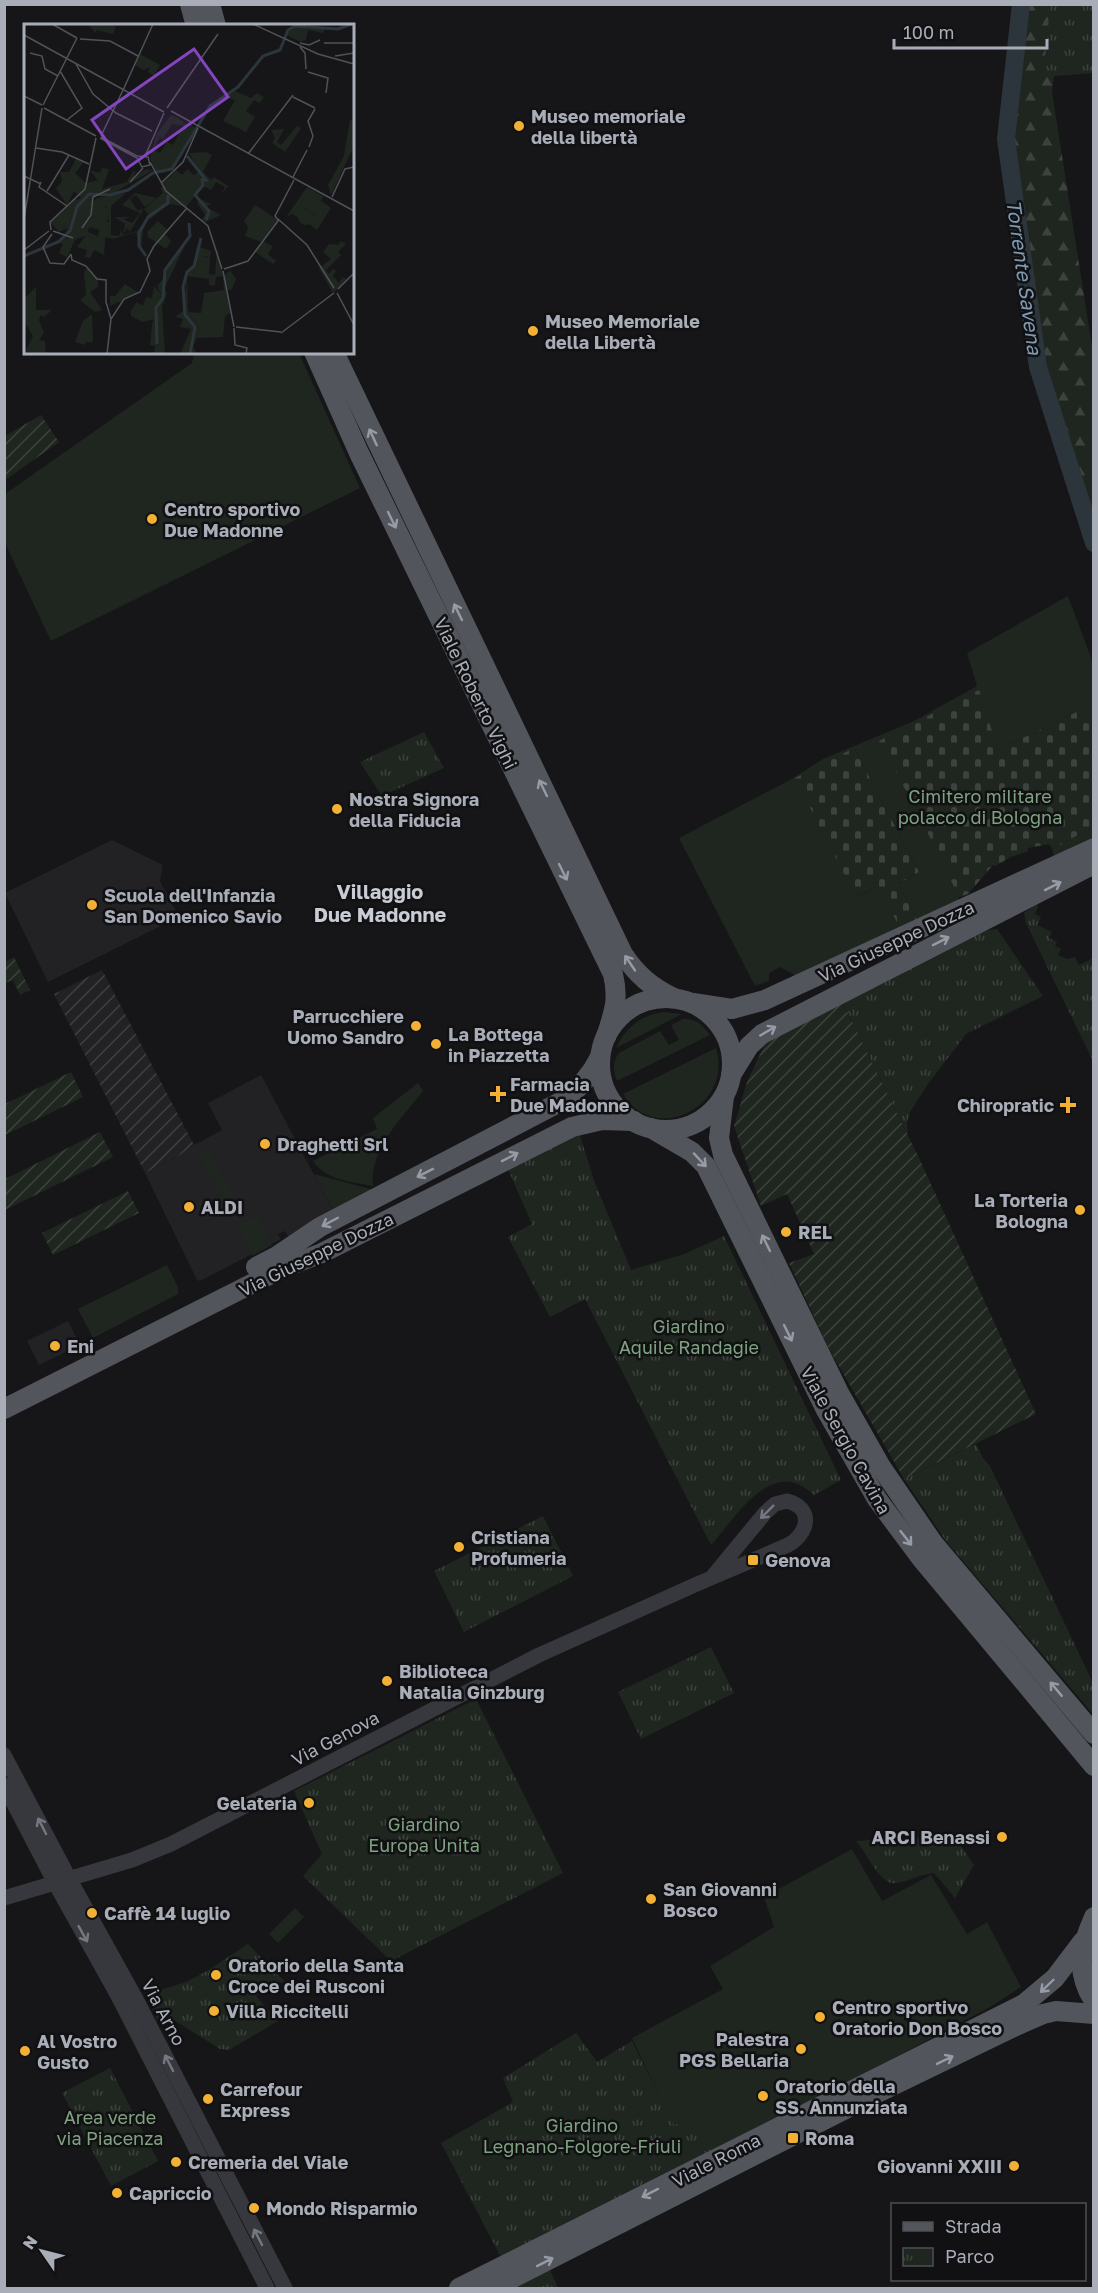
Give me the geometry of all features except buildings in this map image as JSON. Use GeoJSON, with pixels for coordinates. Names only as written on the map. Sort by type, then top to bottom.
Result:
{"type":"FeatureCollection","features":[{"type":"Feature","properties":{"kind":"main road"},"geometry":{"type":"LineString","coordinates":[[190,4],[195,24]]}},
{"type":"Feature","properties":{"kind":"main road"},"geometry":{"type":"LineString","coordinates":[[210,4],[215,24]]}},
{"type":"Feature","properties":{"kind":"main road","name":"Viale Roberto Vighi"},"geometry":{"type":"LineString","coordinates":[[315,354],[359,453],[613,974],[616,1007],[606,1037]]}},
{"type":"Feature","properties":{"kind":"main road","name":"Viale Roberto Vighi"},"geometry":{"type":"LineString","coordinates":[[335,354],[623,954],[640,977],[656,990],[683,1001]]}},
{"type":"Feature","properties":{"kind":"main road","name":"Via Giuseppe Dozza"},"geometry":{"type":"LineString","coordinates":[[683,1001],[732,1009],[765,1000],[1094,848]]}},
{"type":"Feature","properties":{"kind":"main road","name":"Via Giuseppe Dozza"},"geometry":{"type":"LineString","coordinates":[[731,1075],[749,1046],[762,1034],[1094,864]]}},
{"type":"Feature","properties":{"kind":"main road"},"geometry":{"type":"LineString","coordinates":[[647,1001],[683,1001],[712,1016],[725,1036],[731,1053],[731,1075],[724,1096],[716,1107],[693,1124],[680,1129],[642,1125],[621,1112],[608,1094],[601,1072],[600,1058],[606,1037],[618,1020],[634,1006],[647,1001]]}},
{"type":"Feature","properties":{"kind":"main road","name":"Via Giuseppe Dozza"},"geometry":{"type":"LineString","coordinates":[[4,1395],[277,1256],[320,1227],[564,1100],[576,1091],[592,1073],[600,1058]]}},
{"type":"Feature","properties":{"kind":"main road","name":"Viale Sergio Cavina"},"geometry":{"type":"LineString","coordinates":[[724,1096],[720,1138],[723,1155],[857,1426],[895,1490],[933,1543],[1094,1734]]}},
{"type":"Feature","properties":{"kind":"main road","name":"Via Giuseppe Dozza"},"geometry":{"type":"LineString","coordinates":[[4,1409],[283,1268],[322,1253],[572,1127],[602,1120],[642,1125]]}},
{"type":"Feature","properties":{"kind":"main road","name":"Viale Sergio Cavina"},"geometry":{"type":"LineString","coordinates":[[642,1125],[692,1152],[706,1166],[826,1410],[863,1476],[890,1518],[1094,1766]]}},
{"type":"Feature","properties":{"kind":"main road"},"geometry":{"type":"LineString","coordinates":[[1094,1917],[1083,1941],[1081,1971],[1084,1983],[1094,2001]]}},
{"type":"Feature","properties":{"kind":"main road","name":"Viale Roma"},"geometry":{"type":"LineString","coordinates":[[459,2289],[1024,2004],[1055,1978],[1083,1941]]}},
{"type":"Feature","properties":{"kind":"main road","name":"Viale Roma"},"geometry":{"type":"LineString","coordinates":[[493,2289],[875,2094],[1018,2025],[1056,2011],[1094,2014]]}},
{"type":"Feature","properties":{"kind":"street","name":"Via Genova"},"geometry":{"type":"LineString","coordinates":[[4,1898],[132,1860],[171,1844],[539,1655],[713,1576],[792,1543],[805,1527],[806,1519],[801,1508],[787,1501],[772,1506],[713,1576]]}},
{"type":"Feature","properties":{"kind":"street","name":"Via Arno"},"geometry":{"type":"LineString","coordinates":[[4,1755],[117,1994],[267,2289]]}},
{"type":"Feature","properties":{"kind":"street","name":"Via Arno"},"geometry":{"type":"LineString","coordinates":[[4,1785],[136,1999],[285,2289]]}},
{"type":"Feature","properties":{"kind":"shaded area","name":"Scuola dell'Infanzia San Domenico Savio"},"geometry":{"type":"Polygon","coordinates":[[[112,840],[163,865],[160,881],[179,917],[48,982],[5,893],[112,840]]]}},
{"type":"Feature","properties":{"kind":"shaded area"},"geometry":{"type":"Polygon","coordinates":[[[102,970],[194,1145],[177,1157],[145,1173],[54,994],[102,970]]]}},
{"type":"Feature","properties":{"kind":"shaded area"},"geometry":{"type":"Polygon","coordinates":[[[261,1075],[335,1214],[289,1238],[285,1231],[278,1234],[281,1239],[200,1281],[197,1280],[145,1173],[222,1130],[208,1103],[261,1075]]]}},
{"type":"Feature","properties":{"kind":"shaded area"},"geometry":{"type":"Polygon","coordinates":[[[68,1321],[80,1345],[39,1365],[27,1341],[68,1321]]]}},
{"type":"Feature","properties":{"kind":"green space"},"geometry":{"type":"Polygon","coordinates":[[[1021,5],[1063,5],[1052,92],[1093,353],[1093,543],[1038,367],[1006,139],[1021,5]]]}},
{"type":"Feature","properties":{"kind":"green space"},"geometry":{"type":"Polygon","coordinates":[[[1049,5],[1093,5],[1093,73],[1042,77],[1048,35],[1049,5]]]}},
{"type":"Feature","properties":{"kind":"green space","name":"Centro sportivo Due Madonne"},"geometry":{"type":"Polygon","coordinates":[[[194,354],[299,354],[360,488],[51,641],[5,543],[5,494],[192,363],[194,354]]]}},
{"type":"Feature","properties":{"kind":"green space"},"geometry":{"type":"Polygon","coordinates":[[[41,415],[59,442],[5,480],[5,436],[41,415]]]}},
{"type":"Feature","properties":{"kind":"green space"},"geometry":{"type":"Polygon","coordinates":[[[1068,596],[1093,663],[1093,704],[998,750],[981,699],[964,879],[968,894],[959,897],[958,902],[917,920],[898,884],[919,872],[854,748],[857,897],[878,886],[900,928],[798,977],[780,967],[769,973],[769,981],[755,986],[679,838],[788,781],[823,759],[914,721],[977,686],[967,653],[1068,596]]]}},
{"type":"Feature","properties":{"kind":"green space","name":"Cimitero militare polacco di Bologna"},"geometry":{"type":"Polygon","coordinates":[[[979,690],[998,750],[1093,704],[1093,827],[1052,849],[1049,844],[1028,848],[1028,851],[993,865],[968,894],[959,897],[916,809],[879,741],[979,690]]]}},
{"type":"Feature","properties":{"kind":"green space"},"geometry":{"type":"Polygon","coordinates":[[[424,732],[444,768],[382,796],[360,762],[424,732]]]}},
{"type":"Feature","properties":{"kind":"green space"},"geometry":{"type":"Polygon","coordinates":[[[854,748],[919,872],[898,884],[917,920],[900,928],[878,886],[856,897],[795,778],[854,748]]]}},
{"type":"Feature","properties":{"kind":"green space"},"geometry":{"type":"Polygon","coordinates":[[[1093,827],[1093,837],[1054,856],[1052,849],[1093,827]]]}},
{"type":"Feature","properties":{"kind":"green space"},"geometry":{"type":"Polygon","coordinates":[[[1037,904],[1035,914],[1041,917],[1037,925],[1052,932],[1049,938],[1057,942],[1055,946],[1061,949],[1058,955],[1067,959],[1075,957],[1079,965],[1093,958],[1093,1061],[1026,923],[1024,913],[1037,904]]]}},
{"type":"Feature","properties":{"kind":"green space"},"geometry":{"type":"Polygon","coordinates":[[[997,929],[1043,996],[966,1034],[910,1112],[907,1122],[908,1135],[842,1001],[983,931],[997,929]]]}},
{"type":"Feature","properties":{"kind":"green space"},"geometry":{"type":"Polygon","coordinates":[[[14,957],[30,990],[20,995],[13,980],[5,983],[5,962],[14,957]]]}},
{"type":"Feature","properties":{"kind":"green space"},"geometry":{"type":"Polygon","coordinates":[[[842,1001],[919,1158],[1036,1414],[904,1479],[829,1349],[789,1263],[814,1254],[787,1194],[761,1206],[734,1126],[747,1082],[764,1046],[777,1034],[842,1001]]]}},
{"type":"Feature","properties":{"kind":"green space"},"geometry":{"type":"Polygon","coordinates":[[[663,1012],[682,1014],[616,1048],[624,1034],[641,1019],[663,1012]]]}},
{"type":"Feature","properties":{"kind":"green space"},"geometry":{"type":"Polygon","coordinates":[[[683,1019],[699,1023],[710,1035],[617,1081],[614,1067],[619,1053],[660,1031],[669,1045],[679,1040],[671,1025],[683,1019]]]}},
{"type":"Feature","properties":{"kind":"green space"},"geometry":{"type":"Polygon","coordinates":[[[716,1048],[718,1069],[713,1087],[703,1102],[688,1113],[671,1118],[653,1117],[637,1109],[623,1094],[716,1048]]]}},
{"type":"Feature","properties":{"kind":"green space"},"geometry":{"type":"Polygon","coordinates":[[[71,1072],[83,1097],[5,1135],[5,1104],[71,1072]]]}},
{"type":"Feature","properties":{"kind":"green space"},"geometry":{"type":"Polygon","coordinates":[[[418,1083],[423,1091],[397,1123],[376,1159],[373,1186],[332,1176],[324,1172],[313,1161],[377,1129],[373,1118],[418,1083]]]}},
{"type":"Feature","properties":{"kind":"green space","name":"Giardino Aquile Randagie"},"geometry":{"type":"Polygon","coordinates":[[[578,1130],[595,1183],[631,1270],[684,1254],[724,1236],[841,1480],[814,1495],[799,1484],[784,1482],[770,1486],[756,1494],[744,1506],[711,1545],[585,1299],[550,1317],[508,1237],[532,1224],[508,1169],[578,1130]]]}},
{"type":"Feature","properties":{"kind":"green space"},"geometry":{"type":"Polygon","coordinates":[[[100,1132],[113,1157],[5,1210],[5,1179],[100,1132]]]}},
{"type":"Feature","properties":{"kind":"green space"},"geometry":{"type":"Polygon","coordinates":[[[207,1147],[244,1216],[234,1221],[198,1152],[207,1147]]]}},
{"type":"Feature","properties":{"kind":"green space"},"geometry":{"type":"Polygon","coordinates":[[[314,1174],[374,1190],[335,1214],[314,1174]]]}},
{"type":"Feature","properties":{"kind":"green space"},"geometry":{"type":"Polygon","coordinates":[[[128,1191],[139,1213],[53,1255],[42,1233],[128,1191]]]}},
{"type":"Feature","properties":{"kind":"green space"},"geometry":{"type":"Polygon","coordinates":[[[257,1216],[272,1245],[252,1256],[237,1226],[257,1216]]]}},
{"type":"Feature","properties":{"kind":"green space"},"geometry":{"type":"Polygon","coordinates":[[[167,1265],[178,1287],[178,1294],[93,1338],[78,1309],[167,1265]]]}},
{"type":"Feature","properties":{"kind":"green space"},"geometry":{"type":"Polygon","coordinates":[[[976,1444],[990,1466],[1093,1683],[1093,1714],[946,1541],[904,1479],[976,1444]]]}},
{"type":"Feature","properties":{"kind":"green space"},"geometry":{"type":"Polygon","coordinates":[[[543,1516],[573,1576],[464,1632],[434,1571],[543,1516]]]}},
{"type":"Feature","properties":{"kind":"green space"},"geometry":{"type":"Polygon","coordinates":[[[711,1647],[734,1693],[641,1739],[618,1692],[711,1647]]]}},
{"type":"Feature","properties":{"kind":"green space","name":"Giardino Europa Unita"},"geometry":{"type":"Polygon","coordinates":[[[476,1699],[563,1873],[391,1961],[303,1876],[322,1854],[294,1791],[476,1699]]]}},
{"type":"Feature","properties":{"kind":"green space"},"geometry":{"type":"Polygon","coordinates":[[[954,1836],[974,1865],[955,1898],[934,1873],[897,1883],[885,1880],[856,1841],[954,1836]]]}},
{"type":"Feature","properties":{"kind":"green space","name":"Centro sportivo Oratorio Don Bosco"},"geometry":{"type":"Polygon","coordinates":[[[852,1849],[882,1901],[931,1875],[967,1934],[987,1922],[1021,1987],[992,2006],[692,2165],[632,2038],[723,1989],[710,1966],[774,1927],[764,1897],[852,1849]]]}},
{"type":"Feature","properties":{"kind":"green space"},"geometry":{"type":"Polygon","coordinates":[[[295,1908],[304,1917],[278,1943],[269,1934],[295,1908]]]}},
{"type":"Feature","properties":{"kind":"green space"},"geometry":{"type":"Polygon","coordinates":[[[248,1944],[285,1982],[270,1984],[256,1996],[278,2021],[229,2050],[220,2049],[161,2012],[156,2022],[157,2011],[152,2010],[154,1992],[186,1982],[248,1944]]]}},
{"type":"Feature","properties":{"kind":"green space","name":"Giardino Legnano-Folgore-Friuli"},"geometry":{"type":"Polygon","coordinates":[[[576,2033],[597,2062],[632,2041],[674,2125],[690,2121],[712,2152],[503,2261],[441,2143],[513,2102],[503,2078],[576,2033]]]}},
{"type":"Feature","properties":{"kind":"green space","name":"Area verde via Piacenza"},"geometry":{"type":"Polygon","coordinates":[[[110,2068],[158,2161],[111,2186],[62,2093],[110,2068]]]}},
{"type":"Feature","properties":{"kind":"green space"},"geometry":{"type":"Polygon","coordinates":[[[550,2270],[558,2288],[515,2288],[550,2270]]]}},
{"type":"Feature","properties":{"kind":"waterway","name":"Torrente Savena"},"geometry":{"type":"LineString","coordinates":[[1021,4],[1006,139],[1038,367],[1094,543]]}},
{"type":"Feature","properties":{"kind":"place","name":"Museo memoriale della libertà"},"geometry":{"type":"Point","coordinates":[519,126]}},
{"type":"Feature","properties":{"kind":"place","name":"Museo Memoriale della Libertà"},"geometry":{"type":"Point","coordinates":[533,331]}},
{"type":"Feature","properties":{"kind":"place","name":"Centro sportivo Due Madonne"},"geometry":{"type":"Point","coordinates":[152,519]}},
{"type":"Feature","properties":{"kind":"place","name":"Nostra Signora della Fiducia"},"geometry":{"type":"Point","coordinates":[337,809]}},
{"type":"Feature","properties":{"kind":"place","name":"Scuola dell'Infanzia San Domenico Savio"},"geometry":{"type":"Point","coordinates":[92,905]}},
{"type":"Feature","properties":{"kind":"place","name":"Parrucchiere Uomo Sandro"},"geometry":{"type":"Point","coordinates":[416,1026]}},
{"type":"Feature","properties":{"kind":"place","name":"La Bottega in Piazzetta"},"geometry":{"type":"Point","coordinates":[436,1044]}},
{"type":"Feature","properties":{"kind":"place","name":"Farmacia Due Madonne"},"geometry":{"type":"Point","coordinates":[498,1094]}},
{"type":"Feature","properties":{"kind":"place","name":"Chiropratic"},"geometry":{"type":"Point","coordinates":[1068,1105]}},
{"type":"Feature","properties":{"kind":"place","name":"Draghetti Srl"},"geometry":{"type":"Point","coordinates":[265,1144]}},
{"type":"Feature","properties":{"kind":"place","name":"ALDI"},"geometry":{"type":"Point","coordinates":[189,1207]}},
{"type":"Feature","properties":{"kind":"place","name":"La Torteria Bologna"},"geometry":{"type":"Point","coordinates":[1080,1210]}},
{"type":"Feature","properties":{"kind":"place","name":"REL"},"geometry":{"type":"Point","coordinates":[786,1232]}},
{"type":"Feature","properties":{"kind":"place","name":"Eni"},"geometry":{"type":"Point","coordinates":[55,1346]}},
{"type":"Feature","properties":{"kind":"place","name":"Cristiana Profumeria"},"geometry":{"type":"Point","coordinates":[459,1547]}},
{"type":"Feature","properties":{"kind":"place","name":"Genova"},"geometry":{"type":"Point","coordinates":[753,1560]}},
{"type":"Feature","properties":{"kind":"place","name":"Biblioteca Natalia Ginzburg"},"geometry":{"type":"Point","coordinates":[387,1681]}},
{"type":"Feature","properties":{"kind":"place","name":"Gelateria"},"geometry":{"type":"Point","coordinates":[309,1803]}},
{"type":"Feature","properties":{"kind":"place","name":"ARCI Benassi"},"geometry":{"type":"Point","coordinates":[1002,1837]}},
{"type":"Feature","properties":{"kind":"place","name":"San Giovanni Bosco"},"geometry":{"type":"Point","coordinates":[651,1899]}},
{"type":"Feature","properties":{"kind":"place","name":"Caffè 14 luglio"},"geometry":{"type":"Point","coordinates":[92,1913]}},
{"type":"Feature","properties":{"kind":"place","name":"Oratorio della Santa Croce dei Rusconi"},"geometry":{"type":"Point","coordinates":[216,1975]}},
{"type":"Feature","properties":{"kind":"place","name":"Villa Riccitelli"},"geometry":{"type":"Point","coordinates":[214,2011]}},
{"type":"Feature","properties":{"kind":"place","name":"Centro sportivo Oratorio Don Bosco"},"geometry":{"type":"Point","coordinates":[820,2017]}},
{"type":"Feature","properties":{"kind":"place","name":"Palestra PGS Bellaria"},"geometry":{"type":"Point","coordinates":[801,2049]}},
{"type":"Feature","properties":{"kind":"place","name":"Al Vostro Gusto"},"geometry":{"type":"Point","coordinates":[25,2051]}},
{"type":"Feature","properties":{"kind":"place","name":"Oratorio della SS. Annunziata"},"geometry":{"type":"Point","coordinates":[763,2096]}},
{"type":"Feature","properties":{"kind":"place","name":"Carrefour Express"},"geometry":{"type":"Point","coordinates":[208,2099]}},
{"type":"Feature","properties":{"kind":"place","name":"Roma"},"geometry":{"type":"Point","coordinates":[793,2138]}},
{"type":"Feature","properties":{"kind":"place","name":"Cremeria del Viale"},"geometry":{"type":"Point","coordinates":[176,2162]}},
{"type":"Feature","properties":{"kind":"place","name":"Giovanni XXIII"},"geometry":{"type":"Point","coordinates":[1014,2166]}},
{"type":"Feature","properties":{"kind":"place","name":"Capriccio"},"geometry":{"type":"Point","coordinates":[117,2193]}},
{"type":"Feature","properties":{"kind":"place","name":"Mondo Risparmio"},"geometry":{"type":"Point","coordinates":[254,2208]}},
{"type":"Feature","properties":{"kind":"district","name":"Villaggio Due Madonne"},"geometry":{"type":"Point","coordinates":[380,902]}}]}
